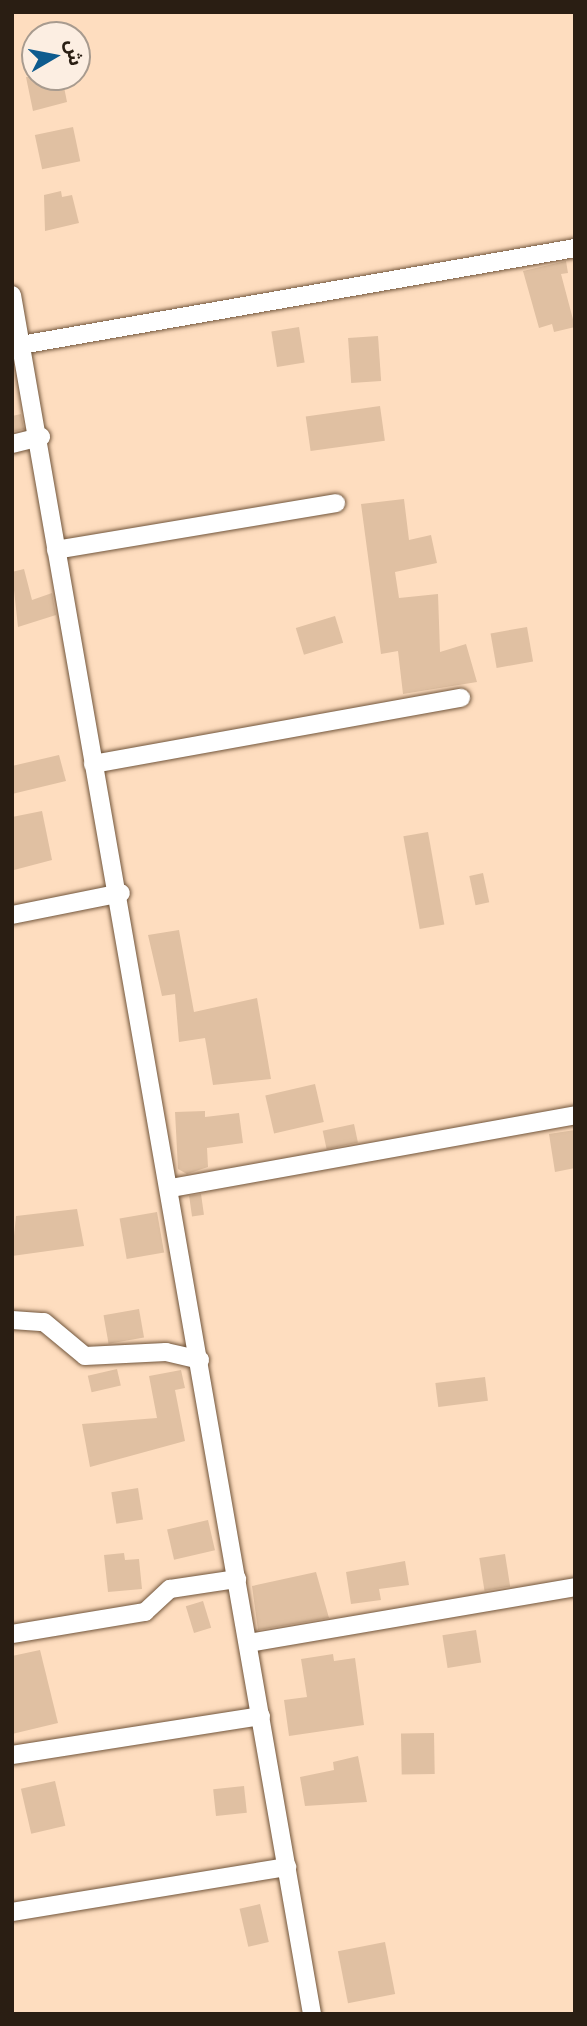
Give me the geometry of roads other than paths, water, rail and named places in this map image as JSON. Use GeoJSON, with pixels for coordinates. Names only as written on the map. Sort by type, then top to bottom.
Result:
{"type":"FeatureCollection","features":[{"type":"Feature","properties":{"kind":"street"},"geometry":{"type":"LineString","coordinates":[[21,345],[575,248]]}},
{"type":"Feature","properties":{"kind":"street"},"geometry":{"type":"LineString","coordinates":[[12,295],[41,437],[93,764],[121,893],[313,2014]]}},
{"type":"Feature","properties":{"kind":"street"},"geometry":{"type":"LineString","coordinates":[[12,443],[41,437]]}},
{"type":"Feature","properties":{"kind":"street"},"geometry":{"type":"LineString","coordinates":[[57,550],[336,503]]}},
{"type":"Feature","properties":{"kind":"street"},"geometry":{"type":"LineString","coordinates":[[93,764],[461,698]]}},
{"type":"Feature","properties":{"kind":"street"},"geometry":{"type":"LineString","coordinates":[[12,915],[121,893]]}},
{"type":"Feature","properties":{"kind":"street"},"geometry":{"type":"LineString","coordinates":[[171,1188],[575,1115]]}},
{"type":"Feature","properties":{"kind":"street"},"geometry":{"type":"LineString","coordinates":[[12,1320],[44,1322],[85,1356],[166,1352],[200,1360]]}},
{"type":"Feature","properties":{"kind":"street"},"geometry":{"type":"LineString","coordinates":[[12,1634],[145,1612],[170,1589],[237,1580]]}},
{"type":"Feature","properties":{"kind":"street"},"geometry":{"type":"LineString","coordinates":[[248,1643],[575,1587]]}},
{"type":"Feature","properties":{"kind":"street"},"geometry":{"type":"LineString","coordinates":[[12,1755],[261,1716]]}},
{"type":"Feature","properties":{"kind":"street"},"geometry":{"type":"LineString","coordinates":[[12,1912],[287,1867]]}}]}
